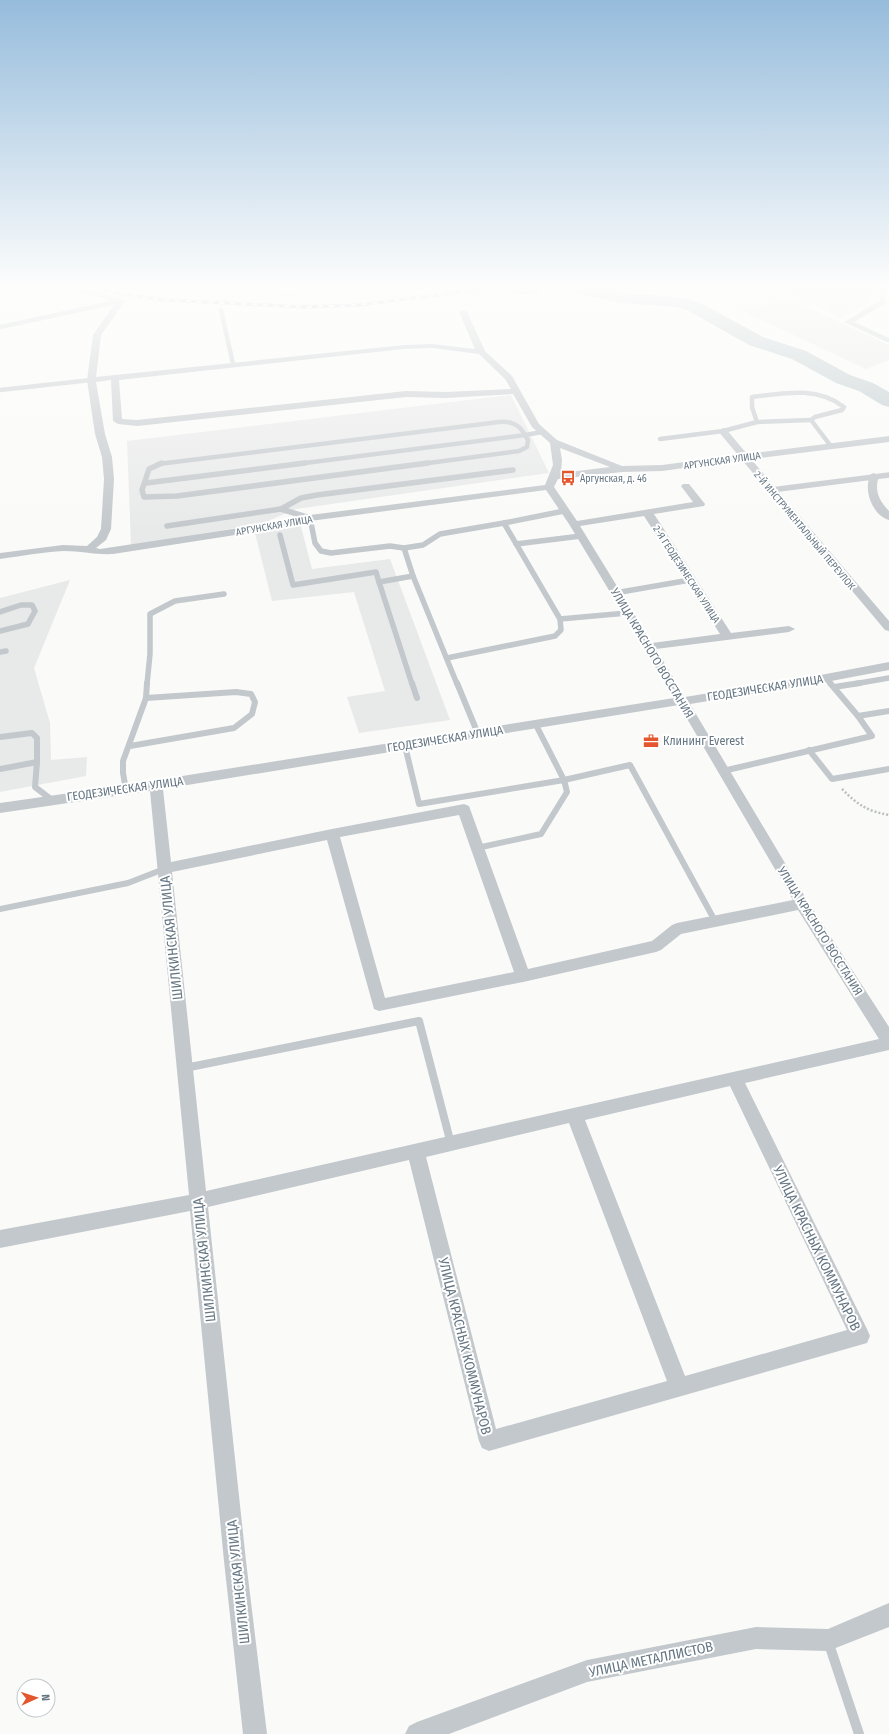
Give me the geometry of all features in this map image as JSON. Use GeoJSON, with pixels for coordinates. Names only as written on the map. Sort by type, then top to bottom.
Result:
{"type":"FeatureCollection","features":[{"type":"Feature","properties":{"kind":"street"},"geometry":{"type":"LineString","coordinates":[[90,549],[102,538],[106,529],[109,479],[107,457],[100,434],[91,380],[92,369]]}},
{"type":"Feature","properties":{"kind":"street"},"geometry":{"type":"LineString","coordinates":[[91,380],[192,369]]}},
{"type":"Feature","properties":{"kind":"street"},"geometry":{"type":"LineString","coordinates":[[499,369],[509,378],[535,424],[554,442],[622,469]]}},
{"type":"Feature","properties":{"kind":"street"},"geometry":{"type":"LineString","coordinates":[[115,378],[118,421],[137,423],[406,394],[446,395],[516,390]]}},
{"type":"Feature","properties":{"kind":"street","name":"2-Й ИНСТРУМЕНТАЛЬНЫЙ ПЕРЕУЛОК"},"geometry":{"type":"LineString","coordinates":[[722,431],[889,628]]}},
{"type":"Feature","properties":{"kind":"street","name":"АРГУНСКАЯ УЛИЦА"},"geometry":{"type":"LineString","coordinates":[[0,556],[63,548],[90,549],[100,552],[113,551],[274,526],[310,518],[622,469],[662,468],[889,439]]}},
{"type":"Feature","properties":{"kind":"street"},"geometry":{"type":"LineString","coordinates":[[552,481],[559,458],[554,442]]}},
{"type":"Feature","properties":{"kind":"street"},"geometry":{"type":"LineString","coordinates":[[874,476],[871,483],[874,502],[889,517]]}},
{"type":"Feature","properties":{"kind":"street","name":"УЛИЦА КРАСНОГО ВОССТАНИЯ"},"geometry":{"type":"LineString","coordinates":[[552,481],[552,493],[574,524],[682,701],[802,904],[889,1042]]}},
{"type":"Feature","properties":{"kind":"street"},"geometry":{"type":"LineString","coordinates":[[574,524],[700,504],[686,486]]}},
{"type":"Feature","properties":{"kind":"street","name":"2-Я ГЕОДЕЗИЧЕСКАЯ УЛИЦА"},"geometry":{"type":"LineString","coordinates":[[647,512],[727,636]]}},
{"type":"Feature","properties":{"kind":"street"},"geometry":{"type":"LineString","coordinates":[[648,647],[789,629]]}},
{"type":"Feature","properties":{"kind":"street","name":"ГЕОДЕЗИЧЕСКАЯ УЛИЦА"},"geometry":{"type":"LineString","coordinates":[[0,808],[156,786],[682,701],[830,682],[889,666]]}},
{"type":"Feature","properties":{"kind":"street","name":"ШИЛКИНСКАЯ УЛИЦА"},"geometry":{"type":"LineString","coordinates":[[156,786],[235,1561],[255,1734]]}},
{"type":"Feature","properties":{"kind":"street"},"geometry":{"type":"LineString","coordinates":[[164,869],[332,834],[464,810],[523,976]]}},
{"type":"Feature","properties":{"kind":"street"},"geometry":{"type":"LineString","coordinates":[[332,834],[378,1005],[523,976],[656,946],[677,929],[802,904]]}},
{"type":"Feature","properties":{"kind":"street"},"geometry":{"type":"LineString","coordinates":[[0,1239],[198,1201],[416,1153],[889,1042]]}},
{"type":"Feature","properties":{"kind":"street","name":"УЛИЦА КРАСНЫХ КОММУНАРОВ"},"geometry":{"type":"LineString","coordinates":[[416,1153],[489,1441],[860,1336],[735,1079]]}},
{"type":"Feature","properties":{"kind":"street"},"geometry":{"type":"LineString","coordinates":[[575,1116],[679,1386]]}},
{"type":"Feature","properties":{"kind":"street","name":"УЛИЦА МЕТАЛЛИСТОВ"},"geometry":{"type":"LineString","coordinates":[[417,1734],[587,1672],[756,1638],[828,1640],[883,1618],[889,1614]]}},
{"type":"Feature","properties":{"kind":"lane"},"geometry":{"type":"LineString","coordinates":[[0,390],[91,380]]}},
{"type":"Feature","properties":{"kind":"lane"},"geometry":{"type":"LineString","coordinates":[[660,439],[722,431],[757,422],[811,420],[814,417],[842,410],[844,407],[834,400],[812,394],[792,392],[752,398],[752,407],[757,422]]}},
{"type":"Feature","properties":{"kind":"lane"},"geometry":{"type":"LineString","coordinates":[[811,420],[830,446]]}},
{"type":"Feature","properties":{"kind":"lane"},"geometry":{"type":"LineString","coordinates":[[499,422],[511,422],[518,424],[525,434],[528,440],[527,447],[519,451],[177,496],[144,498],[142,490],[146,483],[146,472],[152,465],[166,462],[499,422]]}},
{"type":"Feature","properties":{"kind":"lane"},"geometry":{"type":"LineString","coordinates":[[146,483],[542,432]]}},
{"type":"Feature","properties":{"kind":"lane"},"geometry":{"type":"LineString","coordinates":[[167,526],[281,509],[301,498],[513,470]]}},
{"type":"Feature","properties":{"kind":"lane"},"geometry":{"type":"LineString","coordinates":[[771,490],[889,474]]}},
{"type":"Feature","properties":{"kind":"lane"},"geometry":{"type":"LineString","coordinates":[[281,509],[310,518],[315,543],[321,551],[331,553],[390,546],[404,548],[423,545],[440,534],[564,511]]}},
{"type":"Feature","properties":{"kind":"lane"},"geometry":{"type":"LineString","coordinates":[[447,658],[555,636],[561,630],[560,620],[504,523]]}},
{"type":"Feature","properties":{"kind":"lane"},"geometry":{"type":"LineString","coordinates":[[280,534],[293,585],[376,572],[417,698]]}},
{"type":"Feature","properties":{"kind":"lane"},"geometry":{"type":"LineString","coordinates":[[516,544],[581,536]]}},
{"type":"Feature","properties":{"kind":"lane"},"geometry":{"type":"LineString","coordinates":[[404,548],[413,576],[478,734]]}},
{"type":"Feature","properties":{"kind":"lane"},"geometry":{"type":"LineString","coordinates":[[379,582],[413,576]]}},
{"type":"Feature","properties":{"kind":"lane"},"geometry":{"type":"LineString","coordinates":[[615,593],[690,580]]}},
{"type":"Feature","properties":{"kind":"lane"},"geometry":{"type":"LineString","coordinates":[[126,790],[123,773],[123,761],[130,746],[146,698],[150,654],[150,614],[175,601],[224,594]]}},
{"type":"Feature","properties":{"kind":"lane"},"geometry":{"type":"LineString","coordinates":[[0,612],[21,605],[32,605],[35,611],[28,624],[0,631]]}},
{"type":"Feature","properties":{"kind":"lane"},"geometry":{"type":"LineString","coordinates":[[560,620],[627,613]]}},
{"type":"Feature","properties":{"kind":"lane"},"geometry":{"type":"LineString","coordinates":[[830,682],[889,678]]}},
{"type":"Feature","properties":{"kind":"lane"},"geometry":{"type":"LineString","coordinates":[[723,771],[872,736],[858,716],[830,682]]}},
{"type":"Feature","properties":{"kind":"lane"},"geometry":{"type":"LineString","coordinates":[[130,746],[234,728],[252,714],[255,702],[251,694],[236,692],[146,698]]}},
{"type":"Feature","properties":{"kind":"lane"},"geometry":{"type":"LineString","coordinates":[[858,716],[889,711]]}},
{"type":"Feature","properties":{"kind":"lane"},"geometry":{"type":"LineString","coordinates":[[477,848],[541,834],[567,792],[564,780],[536,724]]}},
{"type":"Feature","properties":{"kind":"lane"},"geometry":{"type":"LineString","coordinates":[[0,737],[32,733],[37,738],[35,786],[52,800]]}},
{"type":"Feature","properties":{"kind":"lane"},"geometry":{"type":"LineString","coordinates":[[405,746],[419,804],[564,780],[630,766],[715,921]]}},
{"type":"Feature","properties":{"kind":"lane"},"geometry":{"type":"LineString","coordinates":[[809,750],[832,779],[889,769]]}},
{"type":"Feature","properties":{"kind":"lane"},"geometry":{"type":"LineString","coordinates":[[0,768],[36,762]]}},
{"type":"Feature","properties":{"kind":"lane"},"geometry":{"type":"LineString","coordinates":[[0,909],[128,883],[164,869]]}},
{"type":"Feature","properties":{"kind":"lane"},"geometry":{"type":"LineString","coordinates":[[185,1068],[418,1021],[452,1144]]}},
{"type":"Feature","properties":{"kind":"lane"},"geometry":{"type":"LineString","coordinates":[[828,1640],[859,1734]]}},
{"type":"Feature","properties":{"kind":"path"},"geometry":{"type":"LineString","coordinates":[[832,779],[851,798],[872,812],[889,815]]}},
{"type":"Feature","properties":{"kind":"shaded area"},"geometry":{"type":"Polygon","coordinates":[[[511,395],[549,473],[296,509],[261,524],[131,545],[127,441],[511,395]]]}},
{"type":"Feature","properties":{"kind":"shaded area"},"geometry":{"type":"Polygon","coordinates":[[[300,523],[312,569],[390,559],[450,720],[359,733],[347,697],[385,691],[354,592],[272,601],[255,533],[300,523]]]}},
{"type":"Feature","properties":{"kind":"shaded area"},"geometry":{"type":"Polygon","coordinates":[[[70,580],[34,668],[50,723],[51,760],[87,757],[86,776],[0,792],[0,598],[70,580]]]}},
{"type":"Feature","properties":{"kind":"waterway"},"geometry":{"type":"LineString","coordinates":[[825,369],[843,379],[866,387],[889,401]]}},
{"type":"Feature","properties":{"kind":"place","name":"Аргунская, д. 46"},"geometry":{"type":"Point","coordinates":[568,478]}},
{"type":"Feature","properties":{"kind":"place","name":"Клининг Everest"},"geometry":{"type":"Point","coordinates":[651,741]}}]}
